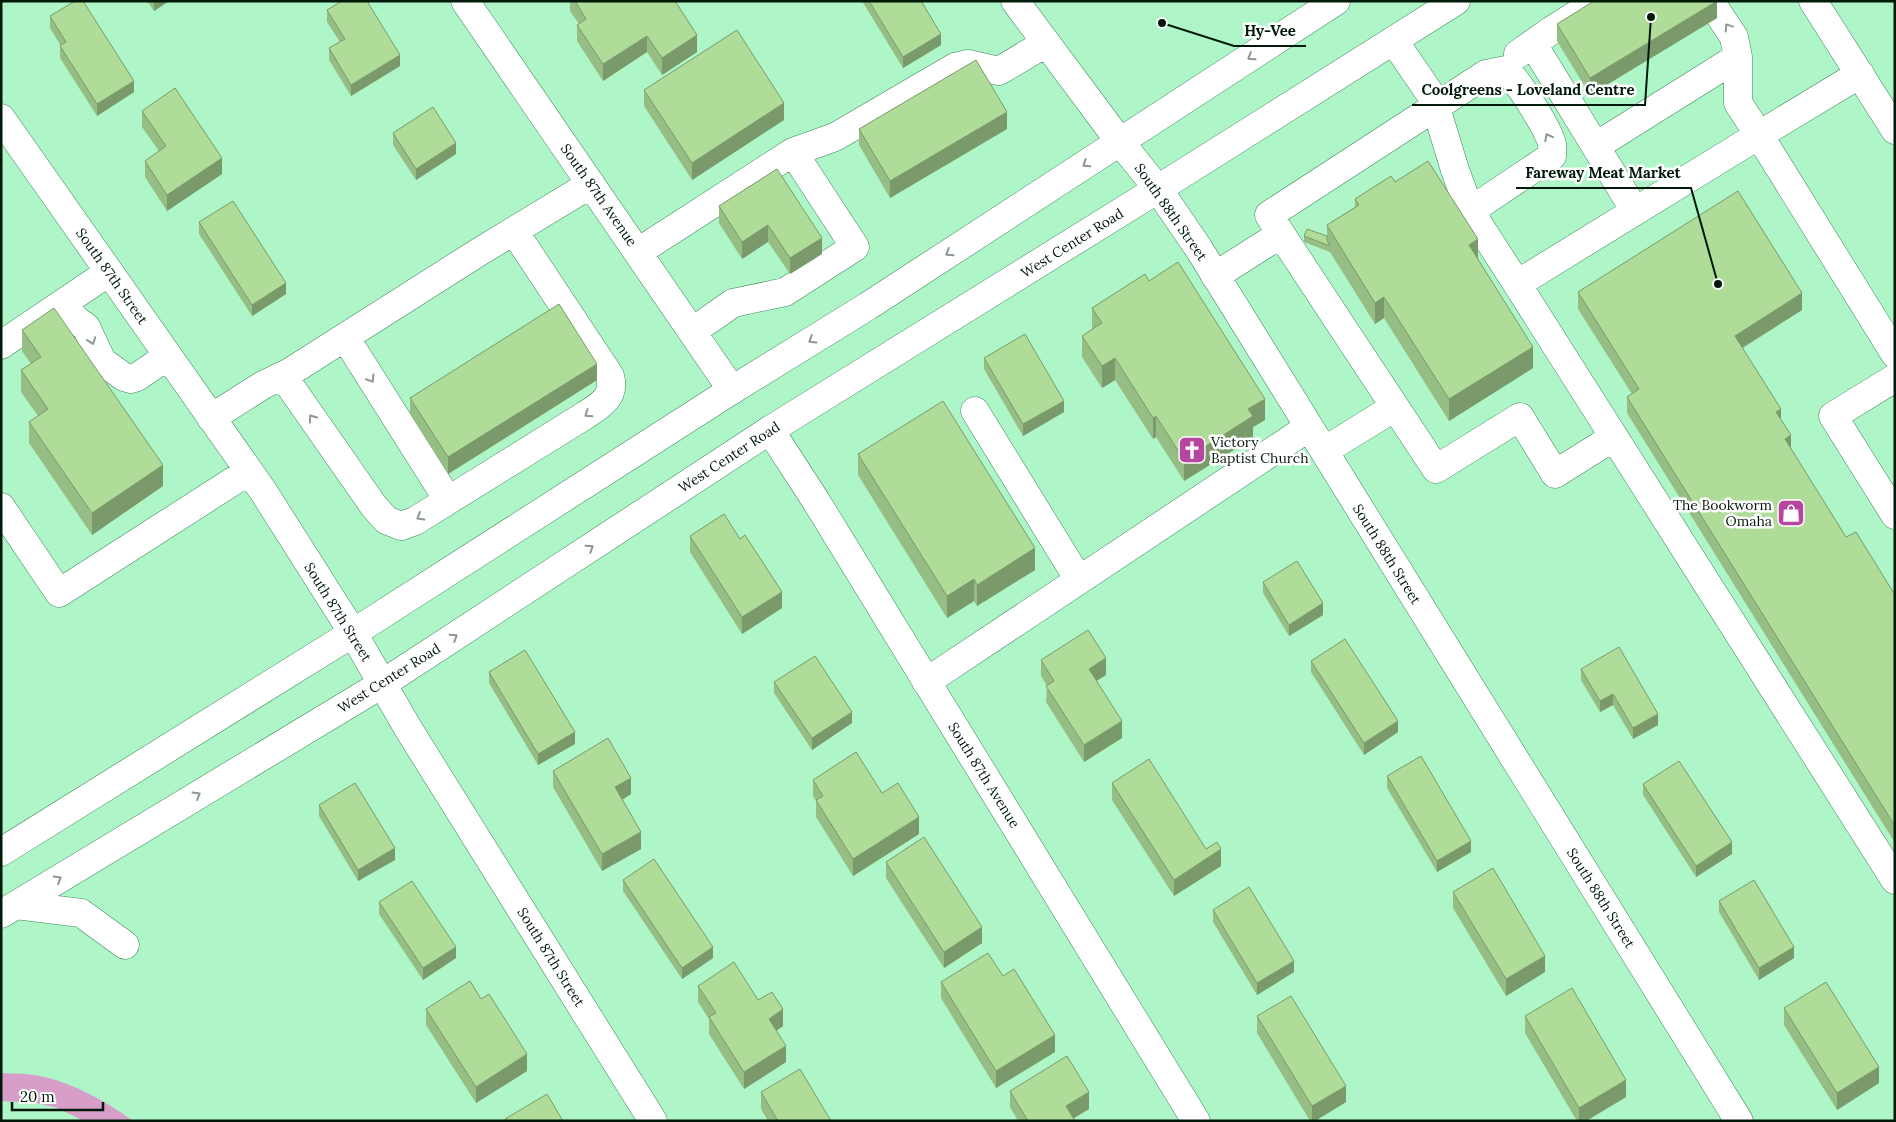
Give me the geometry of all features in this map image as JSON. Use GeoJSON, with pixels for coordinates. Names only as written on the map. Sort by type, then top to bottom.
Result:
{"type":"FeatureCollection","features":[{"type":"Feature","properties":{"kind":"street","name":"South 87th Avenue"},"geometry":{"type":"LineString","coordinates":[[465,1],[732,390]]}},
{"type":"Feature","properties":{"kind":"street","name":"South 88th Street"},"geometry":{"type":"LineString","coordinates":[[1015,1],[1120,142],[1158,189],[1215,276],[1739,1121]]}},
{"type":"Feature","properties":{"kind":"street"},"geometry":{"type":"LineString","coordinates":[[1,852],[353,633],[732,390],[868,306],[1336,1]]}},
{"type":"Feature","properties":{"kind":"street","name":"West Center Road"},"geometry":{"type":"LineString","coordinates":[[9,909],[382,684],[770,430],[1456,1]]}},
{"type":"Feature","properties":{"kind":"street"},"geometry":{"type":"LineString","coordinates":[[1598,1],[1269,215],[1436,469],[1520,417],[1555,474],[1614,437]]}},
{"type":"Feature","properties":{"kind":"street"},"geometry":{"type":"LineString","coordinates":[[1710,1],[1734,37],[1738,57],[1738,103],[1895,354]]}},
{"type":"Feature","properties":{"kind":"street"},"geometry":{"type":"LineString","coordinates":[[1813,1],[1895,130]]}},
{"type":"Feature","properties":{"kind":"street"},"geometry":{"type":"LineString","coordinates":[[1394,41],[1432,98],[1454,170],[1470,211],[1895,880]]}},
{"type":"Feature","properties":{"kind":"street"},"geometry":{"type":"LineString","coordinates":[[638,252],[793,152],[835,137],[954,67],[968,64],[999,71],[1046,43]]}},
{"type":"Feature","properties":{"kind":"street"},"geometry":{"type":"LineString","coordinates":[[1533,44],[1635,211]]}},
{"type":"Feature","properties":{"kind":"street"},"geometry":{"type":"LineString","coordinates":[[1596,146],[1738,57]]}},
{"type":"Feature","properties":{"kind":"street"},"geometry":{"type":"LineString","coordinates":[[1470,211],[1552,156],[1553,145],[1513,76],[1506,70],[1486,74]]}},
{"type":"Feature","properties":{"kind":"street"},"geometry":{"type":"LineString","coordinates":[[1518,284],[1860,74]]}},
{"type":"Feature","properties":{"kind":"street","name":"South 87th Street"},"geometry":{"type":"LineString","coordinates":[[1,118],[249,471],[353,633],[382,684],[652,1121]]}},
{"type":"Feature","properties":{"kind":"street"},"geometry":{"type":"LineString","coordinates":[[693,331],[733,303],[785,292],[855,247],[793,152]]}},
{"type":"Feature","properties":{"kind":"street"},"geometry":{"type":"LineString","coordinates":[[211,418],[283,376],[591,184]]}},
{"type":"Feature","properties":{"kind":"street"},"geometry":{"type":"LineString","coordinates":[[283,376],[374,505],[386,520],[401,526],[415,521],[605,402],[611,393],[610,376],[514,231]]}},
{"type":"Feature","properties":{"kind":"street"},"geometry":{"type":"LineString","coordinates":[[1215,276],[1281,234]]}},
{"type":"Feature","properties":{"kind":"street"},"geometry":{"type":"LineString","coordinates":[[1,345],[109,272]]}},
{"type":"Feature","properties":{"kind":"street"},"geometry":{"type":"LineString","coordinates":[[64,303],[76,320],[86,327],[102,361],[124,377],[131,379],[137,377],[168,356]]}},
{"type":"Feature","properties":{"kind":"street"},"geometry":{"type":"LineString","coordinates":[[345,337],[448,500]]}},
{"type":"Feature","properties":{"kind":"street"},"geometry":{"type":"LineString","coordinates":[[1895,378],[1833,416],[1895,516]]}},
{"type":"Feature","properties":{"kind":"street"},"geometry":{"type":"LineString","coordinates":[[1324,451],[1395,407]]}},
{"type":"Feature","properties":{"kind":"street"},"geometry":{"type":"LineString","coordinates":[[975,411],[1079,580]]}},
{"type":"Feature","properties":{"kind":"street"},"geometry":{"type":"LineString","coordinates":[[926,682],[1309,427]]}},
{"type":"Feature","properties":{"kind":"street","name":"South 87th Avenue"},"geometry":{"type":"LineString","coordinates":[[770,430],[816,501],[1196,1121]]}},
{"type":"Feature","properties":{"kind":"street"},"geometry":{"type":"LineString","coordinates":[[1,507],[59,593],[249,471]]}},
{"type":"Feature","properties":{"kind":"street"},"geometry":{"type":"LineString","coordinates":[[9,909],[81,913],[125,945]]}},
{"type":"Feature","properties":{"kind":"shaded area"},"geometry":{"type":"Polygon","coordinates":[[[1,1073],[35,1075],[65,1083],[100,1100],[133,1121],[84,1121],[55,1107],[36,1103],[1,1101],[1,1073]]]}},
{"type":"Feature","properties":{"kind":"building"},"geometry":{"type":"Polygon","coordinates":[[[75,1],[83,1],[134,81],[97,104],[60,46],[66,42],[50,16],[75,1]]]}},
{"type":"Feature","properties":{"kind":"building"},"geometry":{"type":"Polygon","coordinates":[[[342,1],[367,1],[400,55],[351,85],[329,48],[345,39],[327,10],[342,1]]]}},
{"type":"Feature","properties":{"kind":"building"},"geometry":{"type":"Polygon","coordinates":[[[575,1],[675,1],[697,35],[662,58],[647,36],[603,64],[577,25],[586,19],[575,1]]]}},
{"type":"Feature","properties":{"kind":"building"},"geometry":{"type":"Polygon","coordinates":[[[869,1],[921,1],[941,34],[903,57],[869,1]]]}},
{"type":"Feature","properties":{"kind":"building"},"geometry":{"type":"Polygon","coordinates":[[[1594,1],[1717,1],[1590,78],[1557,24],[1594,1]]]}},
{"type":"Feature","properties":{"kind":"building"},"geometry":{"type":"Polygon","coordinates":[[[737,30],[784,103],[692,163],[644,90],[737,30]]]}},
{"type":"Feature","properties":{"kind":"building"},"geometry":{"type":"Polygon","coordinates":[[[976,60],[1007,112],[890,181],[859,129],[976,60]]]}},
{"type":"Feature","properties":{"kind":"building"},"geometry":{"type":"Polygon","coordinates":[[[175,88],[222,158],[167,195],[145,161],[166,146],[142,111],[175,88]]]}},
{"type":"Feature","properties":{"kind":"building"},"geometry":{"type":"Polygon","coordinates":[[[433,107],[456,143],[416,169],[393,133],[433,107]]]}},
{"type":"Feature","properties":{"kind":"building"},"geometry":{"type":"Polygon","coordinates":[[[1428,161],[1478,239],[1469,245],[1533,347],[1449,399],[1384,297],[1375,303],[1327,225],[1359,205],[1355,199],[1391,176],[1395,182],[1428,161]]]}},
{"type":"Feature","properties":{"kind":"building"},"geometry":{"type":"Polygon","coordinates":[[[777,169],[822,238],[790,258],[768,225],[742,242],[719,206],[777,169]]]}},
{"type":"Feature","properties":{"kind":"building"},"geometry":{"type":"Polygon","coordinates":[[[1738,191],[1802,293],[1735,336],[1781,409],[1776,412],[1791,435],[1785,439],[1846,537],[1856,532],[1895,595],[1895,826],[1627,397],[1639,389],[1578,292],[1738,191]]]}},
{"type":"Feature","properties":{"kind":"building"},"geometry":{"type":"Polygon","coordinates":[[[233,201],[286,283],[252,305],[199,222],[233,201]]]}},
{"type":"Feature","properties":{"kind":"building"},"geometry":{"type":"Polygon","coordinates":[[[1307,229],[1327,236],[1330,246],[1304,236],[1307,229]]]}},
{"type":"Feature","properties":{"kind":"building"},"geometry":{"type":"Polygon","coordinates":[[[1178,262],[1265,399],[1248,409],[1253,416],[1184,460],[1156,416],[1153,418],[1115,358],[1102,366],[1082,336],[1102,323],[1092,308],[1145,274],[1149,281],[1178,262]]]}},
{"type":"Feature","properties":{"kind":"building"},"geometry":{"type":"Polygon","coordinates":[[[559,304],[597,364],[448,457],[410,398],[559,304]]]}},
{"type":"Feature","properties":{"kind":"building"},"geometry":{"type":"Polygon","coordinates":[[[54,308],[163,465],[92,513],[29,422],[48,409],[21,370],[41,357],[22,330],[54,308]]]}},
{"type":"Feature","properties":{"kind":"building"},"geometry":{"type":"Polygon","coordinates":[[[1025,334],[1064,401],[1023,424],[984,358],[1025,334]]]}},
{"type":"Feature","properties":{"kind":"building"},"geometry":{"type":"Polygon","coordinates":[[[943,401],[1035,548],[977,585],[974,579],[947,596],[858,454],[943,401]]]}},
{"type":"Feature","properties":{"kind":"building"},"geometry":{"type":"Polygon","coordinates":[[[724,514],[740,539],[745,535],[782,592],[742,617],[690,536],[724,514]]]}},
{"type":"Feature","properties":{"kind":"building"},"geometry":{"type":"Polygon","coordinates":[[[1297,561],[1323,603],[1289,625],[1263,582],[1297,561]]]}},
{"type":"Feature","properties":{"kind":"building"},"geometry":{"type":"Polygon","coordinates":[[[1088,630],[1106,658],[1089,669],[1122,721],[1084,745],[1046,686],[1054,681],[1041,660],[1088,630]]]}},
{"type":"Feature","properties":{"kind":"building"},"geometry":{"type":"Polygon","coordinates":[[[1345,639],[1398,721],[1364,743],[1311,661],[1345,639]]]}},
{"type":"Feature","properties":{"kind":"building"},"geometry":{"type":"Polygon","coordinates":[[[1619,647],[1658,714],[1633,728],[1613,694],[1600,701],[1581,669],[1619,647]]]}},
{"type":"Feature","properties":{"kind":"building"},"geometry":{"type":"Polygon","coordinates":[[[525,650],[575,732],[538,754],[489,672],[525,650]]]}},
{"type":"Feature","properties":{"kind":"building"},"geometry":{"type":"Polygon","coordinates":[[[815,656],[852,712],[812,738],[774,682],[815,656]]]}},
{"type":"Feature","properties":{"kind":"building"},"geometry":{"type":"Polygon","coordinates":[[[608,738],[631,778],[615,787],[641,832],[602,854],[553,771],[608,738]]]}},
{"type":"Feature","properties":{"kind":"building"},"geometry":{"type":"Polygon","coordinates":[[[856,752],[882,793],[898,783],[919,817],[853,859],[816,800],[823,796],[813,780],[856,752]]]}},
{"type":"Feature","properties":{"kind":"building"},"geometry":{"type":"Polygon","coordinates":[[[1421,756],[1471,841],[1437,861],[1387,776],[1421,756]]]}},
{"type":"Feature","properties":{"kind":"building"},"geometry":{"type":"Polygon","coordinates":[[[1149,759],[1206,849],[1217,842],[1221,849],[1174,880],[1112,783],[1149,759]]]}},
{"type":"Feature","properties":{"kind":"building"},"geometry":{"type":"Polygon","coordinates":[[[1679,761],[1732,842],[1696,866],[1643,784],[1679,761]]]}},
{"type":"Feature","properties":{"kind":"building"},"geometry":{"type":"Polygon","coordinates":[[[355,783],[395,848],[358,870],[319,805],[355,783]]]}},
{"type":"Feature","properties":{"kind":"building"},"geometry":{"type":"Polygon","coordinates":[[[924,837],[982,927],[944,952],[886,862],[924,837]]]}},
{"type":"Feature","properties":{"kind":"building"},"geometry":{"type":"Polygon","coordinates":[[[654,859],[713,947],[682,968],[623,880],[654,859]]]}},
{"type":"Feature","properties":{"kind":"building"},"geometry":{"type":"Polygon","coordinates":[[[1493,868],[1545,956],[1506,979],[1453,892],[1493,868]]]}},
{"type":"Feature","properties":{"kind":"building"},"geometry":{"type":"Polygon","coordinates":[[[1754,880],[1794,947],[1759,968],[1719,901],[1754,880]]]}},
{"type":"Feature","properties":{"kind":"building"},"geometry":{"type":"Polygon","coordinates":[[[412,881],[456,947],[423,968],[379,902],[412,881]]]}},
{"type":"Feature","properties":{"kind":"building"},"geometry":{"type":"Polygon","coordinates":[[[1249,887],[1294,961],[1257,983],[1213,910],[1249,887]]]}},
{"type":"Feature","properties":{"kind":"building"},"geometry":{"type":"Polygon","coordinates":[[[988,953],[1003,976],[1014,969],[1055,1035],[996,1071],[941,982],[988,953]]]}},
{"type":"Feature","properties":{"kind":"building"},"geometry":{"type":"Polygon","coordinates":[[[734,962],[758,1000],[772,992],[783,1009],[769,1019],[786,1046],[744,1072],[709,1017],[716,1013],[698,986],[734,962]]]}},
{"type":"Feature","properties":{"kind":"building"},"geometry":{"type":"Polygon","coordinates":[[[470,981],[481,999],[489,994],[527,1054],[476,1087],[426,1009],[470,981]]]}},
{"type":"Feature","properties":{"kind":"building"},"geometry":{"type":"Polygon","coordinates":[[[1826,982],[1879,1067],[1837,1093],[1784,1008],[1826,982]]]}},
{"type":"Feature","properties":{"kind":"building"},"geometry":{"type":"Polygon","coordinates":[[[1572,988],[1626,1080],[1579,1108],[1525,1016],[1572,988]]]}},
{"type":"Feature","properties":{"kind":"building"},"geometry":{"type":"Polygon","coordinates":[[[1291,996],[1346,1086],[1312,1106],[1257,1016],[1291,996]]]}},
{"type":"Feature","properties":{"kind":"building"},"geometry":{"type":"Polygon","coordinates":[[[1067,1056],[1089,1092],[1066,1106],[1075,1121],[1028,1121],[1010,1091],[1067,1056]]]}},
{"type":"Feature","properties":{"kind":"building"},"geometry":{"type":"Polygon","coordinates":[[[800,1069],[831,1121],[778,1121],[761,1092],[800,1069]]]}},
{"type":"Feature","properties":{"kind":"building"},"geometry":{"type":"Polygon","coordinates":[[[547,1094],[563,1121],[506,1121],[505,1119],[547,1094]]]}},
{"type":"Feature","properties":{"kind":"place","name":"Coolgreens - Loveland Centre"},"geometry":{"type":"Point","coordinates":[1651,17]}},
{"type":"Feature","properties":{"kind":"place","name":"Hy-Vee"},"geometry":{"type":"Point","coordinates":[1162,23]}},
{"type":"Feature","properties":{"kind":"place","name":"Fareway Meat Market"},"geometry":{"type":"Point","coordinates":[1718,284]}},
{"type":"Feature","properties":{"kind":"place","name":"Victory Baptist Church"},"geometry":{"type":"Point","coordinates":[1192,450]}},
{"type":"Feature","properties":{"kind":"place","name":"The Bookworm Omaha"},"geometry":{"type":"Point","coordinates":[1791,513]}}]}
